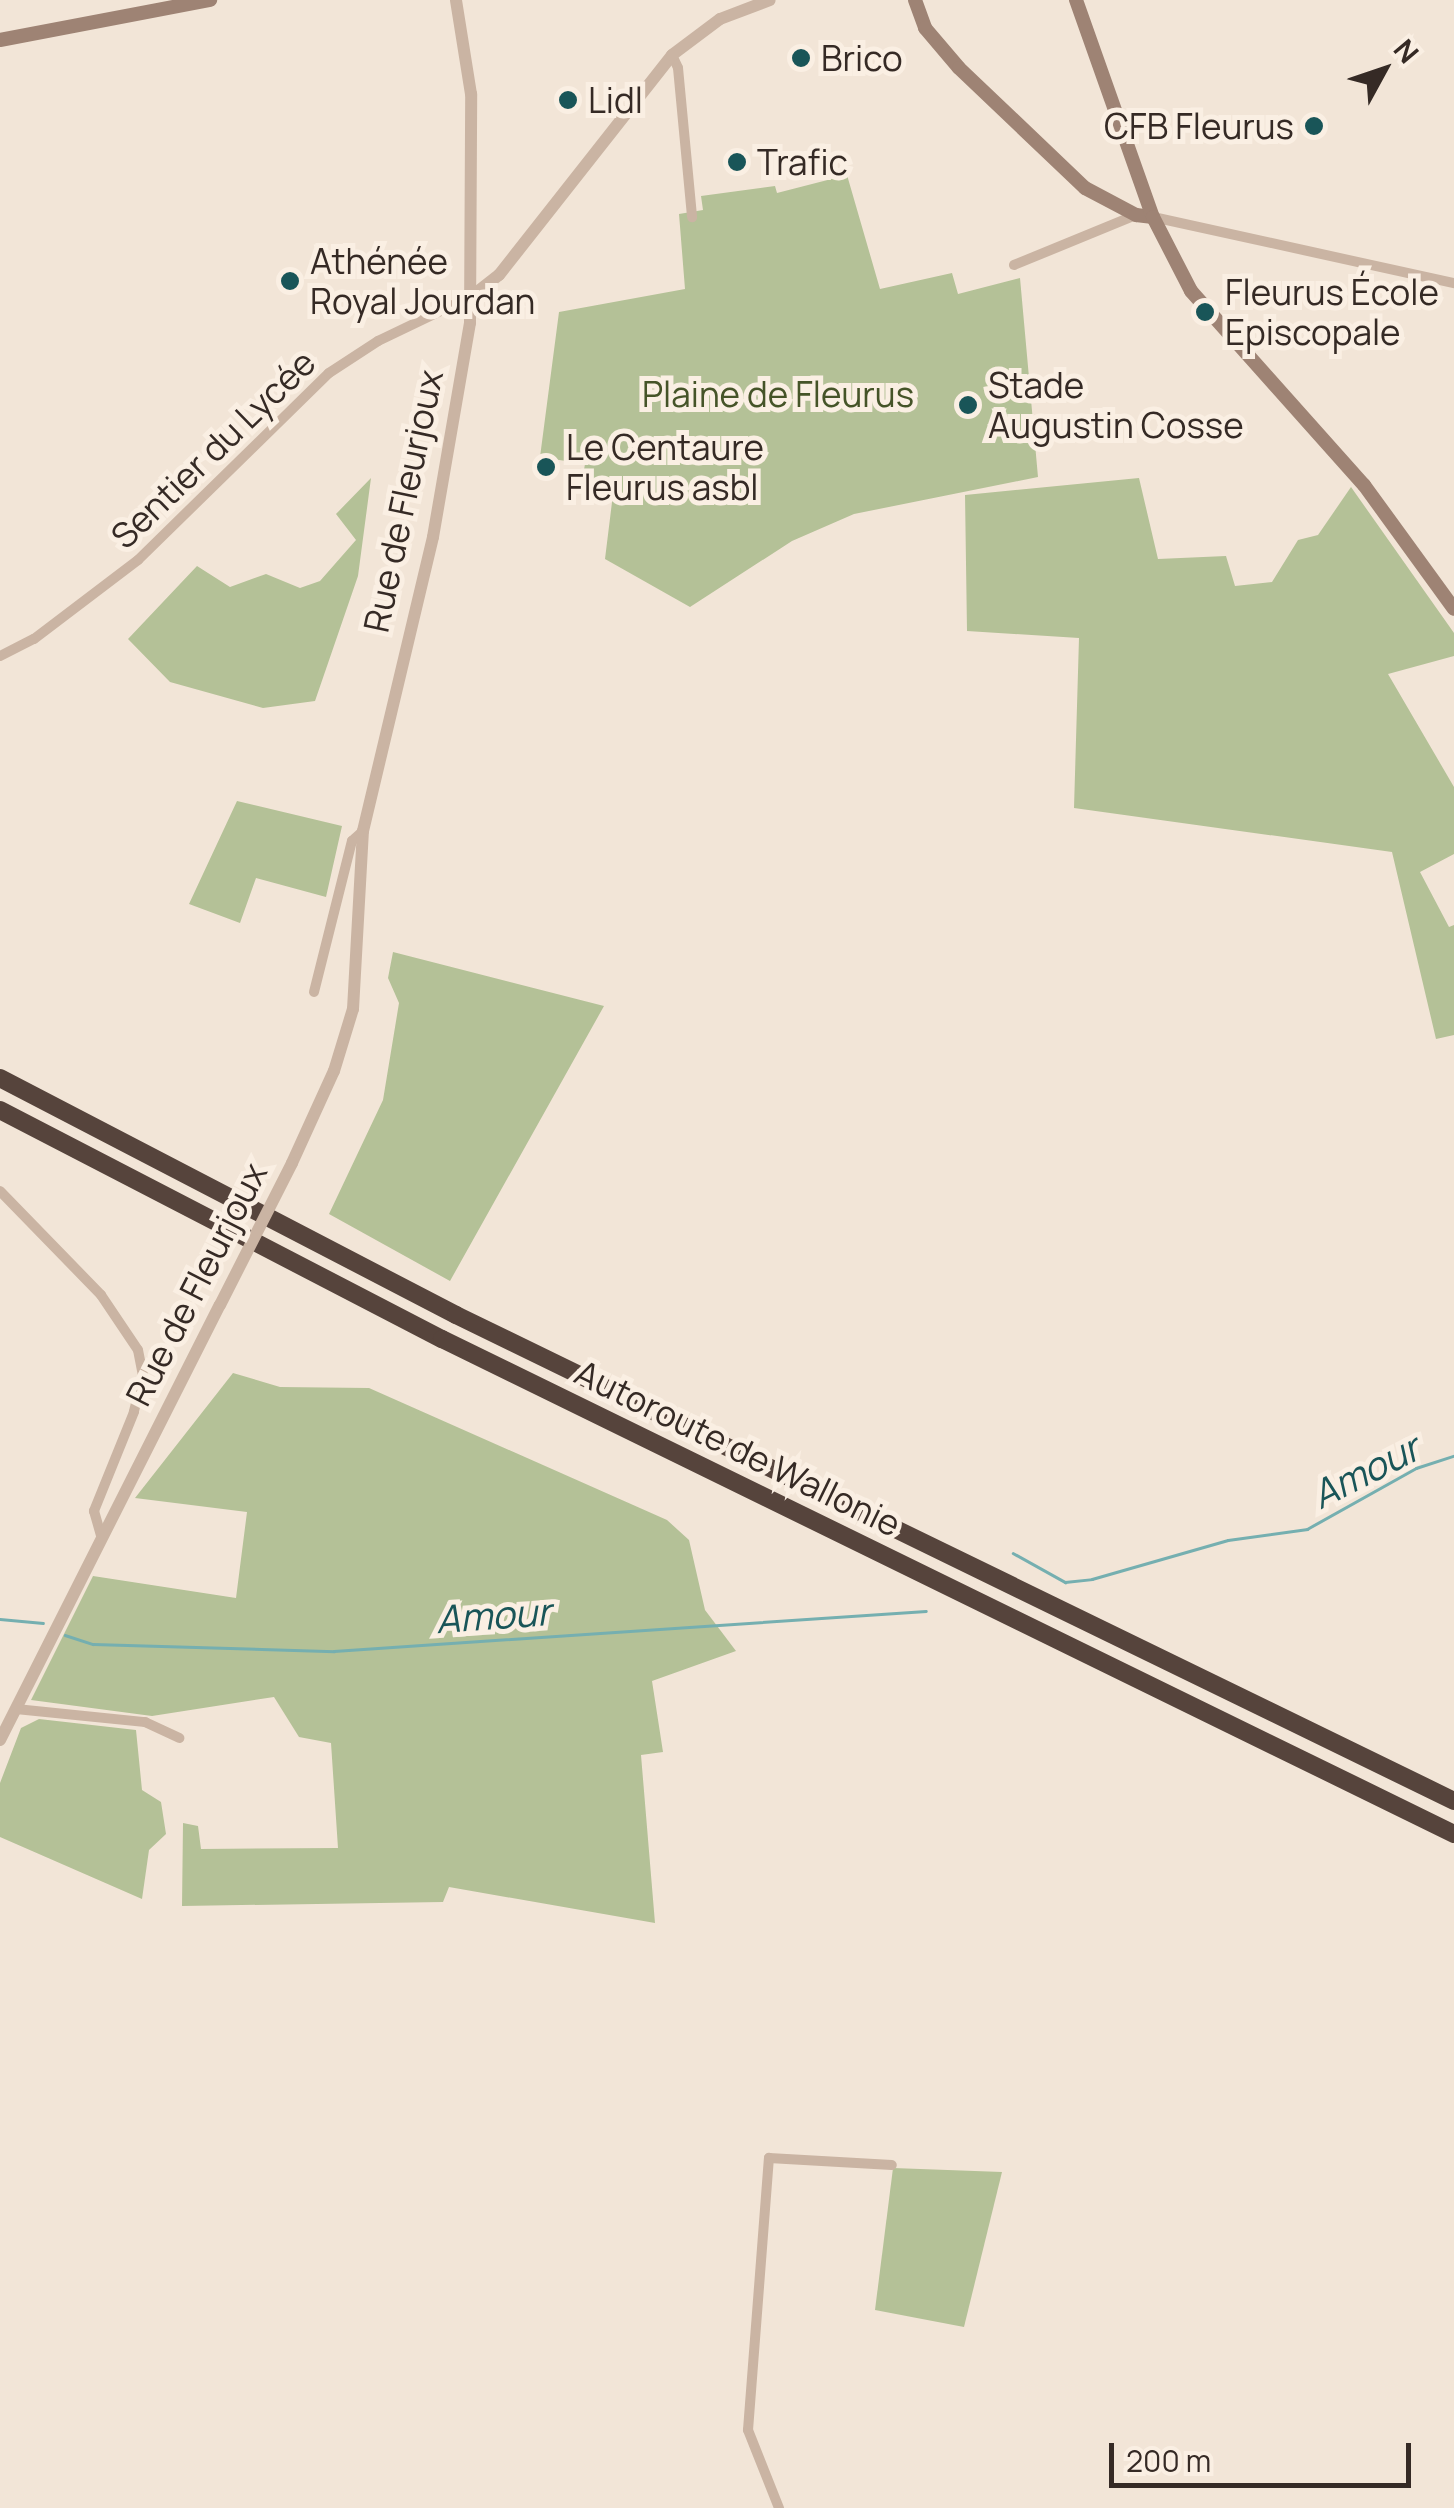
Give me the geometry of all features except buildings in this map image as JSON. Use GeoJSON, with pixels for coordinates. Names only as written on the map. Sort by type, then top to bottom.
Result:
{"type":"FeatureCollection","features":[{"type":"Feature","properties":{"kind":"highway","name":"Autoroute de Wallonie"},"geometry":{"type":"LineString","coordinates":[[0,1078],[456,1315],[1454,1802]]}},
{"type":"Feature","properties":{"kind":"highway","name":"Autoroute de Wallonie"},"geometry":{"type":"LineString","coordinates":[[0,1110],[459,1348],[1454,1834]]}},
{"type":"Feature","properties":{"kind":"main road"},"geometry":{"type":"LineString","coordinates":[[0,40],[210,0]]}},
{"type":"Feature","properties":{"kind":"main road"},"geometry":{"type":"LineString","coordinates":[[914,0],[925,28],[959,68],[1085,188],[1136,215],[1153,217]]}},
{"type":"Feature","properties":{"kind":"main road"},"geometry":{"type":"LineString","coordinates":[[1076,0],[1153,217],[1191,291],[1330,444],[1454,609]]}},
{"type":"Feature","properties":{"kind":"street","name":"Rue de Fleurjoux"},"geometry":{"type":"LineString","coordinates":[[0,1740],[292,1164],[334,1071],[352,1009],[362,831],[434,537],[472,296],[471,94],[456,0]]}},
{"type":"Feature","properties":{"kind":"street"},"geometry":{"type":"LineString","coordinates":[[472,296],[499,274],[672,55],[720,19],[764,1]]}},
{"type":"Feature","properties":{"kind":"street"},"geometry":{"type":"LineString","coordinates":[[672,55],[678,68],[692,216]]}},
{"type":"Feature","properties":{"kind":"street"},"geometry":{"type":"LineString","coordinates":[[1014,266],[1136,215]]}},
{"type":"Feature","properties":{"kind":"street"},"geometry":{"type":"LineString","coordinates":[[1153,217],[1454,283]]}},
{"type":"Feature","properties":{"kind":"street","name":"Sentier du Lycée"},"geometry":{"type":"LineString","coordinates":[[0,656],[48,629],[138,560],[328,373],[378,341],[472,296]]}},
{"type":"Feature","properties":{"kind":"street","name":"Rue de Fleurjoux"},"geometry":{"type":"LineString","coordinates":[[314,992],[352,841],[362,831]]}},
{"type":"Feature","properties":{"kind":"street"},"geometry":{"type":"LineString","coordinates":[[0,1192],[102,1295],[138,1350],[143,1375],[134,1412],[94,1511],[101,1536]]}},
{"type":"Feature","properties":{"kind":"street"},"geometry":{"type":"LineString","coordinates":[[16,1708],[146,1722],[179,1738]]}},
{"type":"Feature","properties":{"kind":"street"},"geometry":{"type":"LineString","coordinates":[[779,2508],[748,2430],[769,2158],[892,2165]]}},
{"type":"Feature","properties":{"kind":"green space","name":"Plaine de Fleurus"},"geometry":{"type":"Polygon","coordinates":[[[847,175],[880,289],[952,273],[958,294],[1020,278],[1038,477],[854,514],[792,541],[690,607],[605,559],[614,486],[582,481],[585,464],[540,457],[559,312],[685,289],[679,214],[703,210],[701,196],[775,186],[777,193],[847,175]]]}},
{"type":"Feature","properties":{"kind":"green space"},"geometry":{"type":"Polygon","coordinates":[[[371,478],[358,576],[315,701],[263,708],[170,682],[128,639],[197,566],[230,587],[266,574],[300,588],[320,581],[356,540],[336,514],[371,478]]]}},
{"type":"Feature","properties":{"kind":"green space"},"geometry":{"type":"Polygon","coordinates":[[[1139,478],[1158,559],[1226,556],[1235,586],[1272,582],[1298,540],[1318,535],[1351,487],[1454,633],[1454,656],[1388,674],[1454,787],[1454,854],[1420,872],[1449,927],[1454,925],[1454,1035],[1436,1039],[1392,852],[1074,808],[1079,638],[967,631],[965,495],[1139,478]]]}},
{"type":"Feature","properties":{"kind":"green space"},"geometry":{"type":"Polygon","coordinates":[[[237,801],[342,826],[326,897],[256,878],[240,923],[189,904],[237,801]]]}},
{"type":"Feature","properties":{"kind":"green space"},"geometry":{"type":"Polygon","coordinates":[[[393,952],[604,1006],[450,1281],[329,1214],[383,1100],[399,1003],[388,978],[393,952]]]}},
{"type":"Feature","properties":{"kind":"green space"},"geometry":{"type":"Polygon","coordinates":[[[233,1373],[280,1387],[369,1388],[667,1520],[689,1540],[705,1610],[736,1651],[652,1681],[663,1752],[641,1755],[655,1923],[449,1887],[443,1902],[182,1906],[183,1823],[198,1826],[201,1849],[338,1848],[331,1743],[299,1737],[274,1697],[152,1716],[31,1700],[93,1576],[236,1598],[247,1512],[135,1498],[233,1373]]]}},
{"type":"Feature","properties":{"kind":"green space"},"geometry":{"type":"Polygon","coordinates":[[[39,1719],[136,1730],[142,1790],[161,1802],[166,1834],[149,1850],[142,1899],[0,1837],[0,1783],[21,1728],[39,1719]]]}},
{"type":"Feature","properties":{"kind":"green space"},"geometry":{"type":"Polygon","coordinates":[[[893,2168],[1002,2172],[964,2327],[875,2310],[893,2168]]]}},
{"type":"Feature","properties":{"kind":"waterway","name":"Amour"},"geometry":{"type":"LineString","coordinates":[[1013,1553],[1065,1582],[1092,1579],[1228,1540],[1307,1529],[1416,1468],[1454,1456]]}},
{"type":"Feature","properties":{"kind":"waterway","name":"Amour"},"geometry":{"type":"LineString","coordinates":[[65,1635],[93,1644],[334,1651],[926,1611]]}},
{"type":"Feature","properties":{"kind":"waterway","name":"Amour"},"geometry":{"type":"LineString","coordinates":[[0,1619],[43,1623]]}},
{"type":"Feature","properties":{"kind":"place","name":"Brico"},"geometry":{"type":"Point","coordinates":[801,58]}},
{"type":"Feature","properties":{"kind":"place","name":"Lidl"},"geometry":{"type":"Point","coordinates":[568,100]}},
{"type":"Feature","properties":{"kind":"place","name":"CFB Fleurus"},"geometry":{"type":"Point","coordinates":[1314,126]}},
{"type":"Feature","properties":{"kind":"place","name":"Trafic"},"geometry":{"type":"Point","coordinates":[737,162]}},
{"type":"Feature","properties":{"kind":"place","name":"Athénée Royal Jourdan"},"geometry":{"type":"Point","coordinates":[290,281]}},
{"type":"Feature","properties":{"kind":"place","name":"Fleurus École Episcopale"},"geometry":{"type":"Point","coordinates":[1205,312]}},
{"type":"Feature","properties":{"kind":"place","name":"Stade Augustin Cosse"},"geometry":{"type":"Point","coordinates":[968,405]}},
{"type":"Feature","properties":{"kind":"place","name":"Le Centaure Fleurus asbl"},"geometry":{"type":"Point","coordinates":[546,467]}}]}
